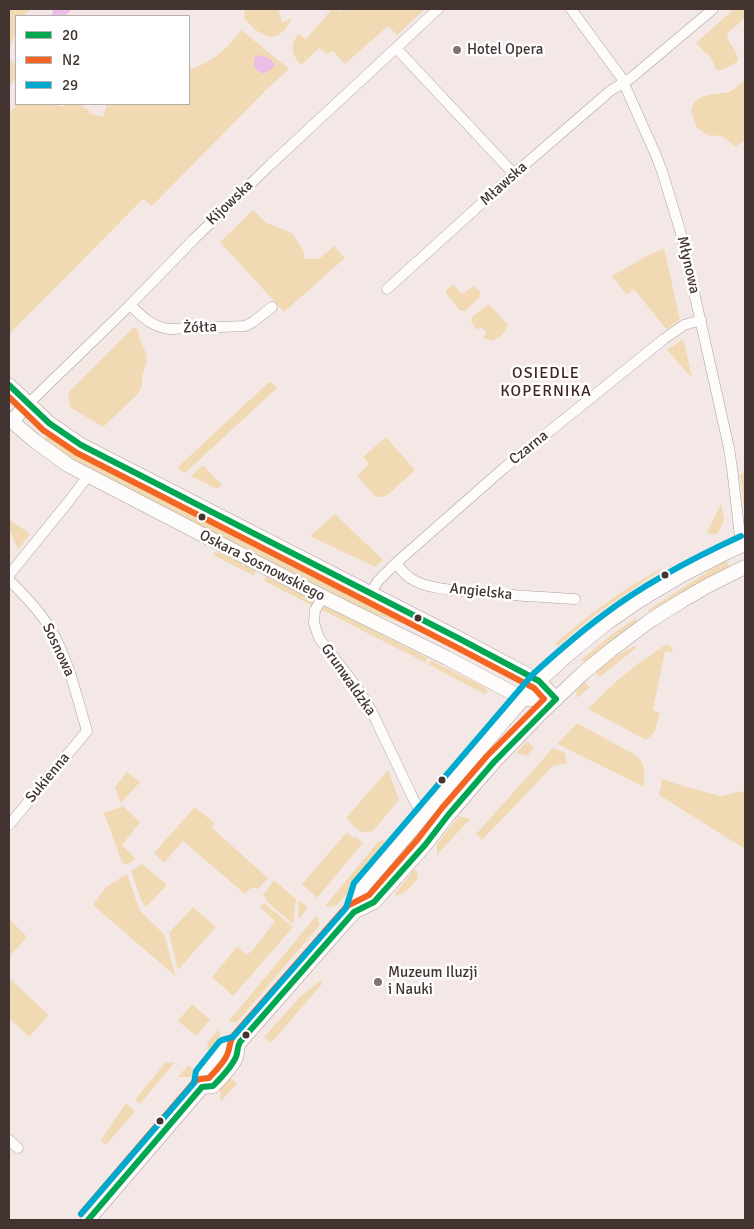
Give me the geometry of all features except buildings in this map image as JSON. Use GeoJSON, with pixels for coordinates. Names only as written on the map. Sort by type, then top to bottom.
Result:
{"type":"FeatureCollection","features":[{"type":"Feature","properties":{"kind":"street","name":"Kijowska"},"geometry":{"type":"LineString","coordinates":[[28,404],[130,305],[270,164],[438,9]]}},
{"type":"Feature","properties":{"kind":"street","name":"Młynowa"},"geometry":{"type":"LineString","coordinates":[[571,9],[624,82],[655,153],[673,203],[729,448],[743,544]]}},
{"type":"Feature","properties":{"kind":"street","name":"Mławska"},"geometry":{"type":"LineString","coordinates":[[387,289],[514,174],[610,91],[631,78],[712,9]]}},
{"type":"Feature","properties":{"kind":"street"},"geometry":{"type":"LineString","coordinates":[[396,48],[514,174]]}},
{"type":"Feature","properties":{"kind":"street","name":"Żółta"},"geometry":{"type":"LineString","coordinates":[[130,305],[154,326],[160,328],[244,326],[253,322],[272,307]]}},
{"type":"Feature","properties":{"kind":"street","name":"Czarna"},"geometry":{"type":"LineString","coordinates":[[370,594],[378,581],[396,563],[504,468],[664,338],[684,325],[701,320]]}},
{"type":"Feature","properties":{"kind":"street","name":"Oskara Sosnowskiego"},"geometry":{"type":"LineString","coordinates":[[9,385],[49,422],[81,445],[539,681],[556,699]]}},
{"type":"Feature","properties":{"kind":"street"},"geometry":{"type":"LineString","coordinates":[[10,421],[28,404]]}},
{"type":"Feature","properties":{"kind":"street","name":"Oskara Sosnowskiego"},"geometry":{"type":"LineString","coordinates":[[10,421],[50,453],[88,476],[524,699]]}},
{"type":"Feature","properties":{"kind":"street"},"geometry":{"type":"LineString","coordinates":[[9,575],[88,476]]}},
{"type":"Feature","properties":{"kind":"street"},"geometry":{"type":"LineString","coordinates":[[354,912],[361,889],[539,681],[608,622],[640,600],[682,575],[743,544]]}},
{"type":"Feature","properties":{"kind":"street","name":"Angielska"},"geometry":{"type":"LineString","coordinates":[[396,563],[404,573],[416,581],[453,590],[523,597],[575,599]]}},
{"type":"Feature","properties":{"kind":"street"},"geometry":{"type":"LineString","coordinates":[[88,1220],[202,1087],[213,1086],[220,1078],[236,1058],[238,1045],[354,912],[374,902],[425,845],[494,762],[582,673],[651,620],[709,585],[745,567]]}},
{"type":"Feature","properties":{"kind":"street","name":"Sosnowa"},"geometry":{"type":"LineString","coordinates":[[9,580],[32,603],[51,630],[70,674],[87,732]]}},
{"type":"Feature","properties":{"kind":"street","name":"Grunwaldzka"},"geometry":{"type":"LineString","coordinates":[[322,596],[315,610],[314,623],[319,638],[356,686],[371,710],[423,816]]}},
{"type":"Feature","properties":{"kind":"street"},"geometry":{"type":"LineString","coordinates":[[640,600],[638,609],[640,613],[643,617],[651,620]]}},
{"type":"Feature","properties":{"kind":"street"},"geometry":{"type":"LineString","coordinates":[[447,658],[454,658],[460,654],[462,644],[458,638]]}},
{"type":"Feature","properties":{"kind":"street"},"geometry":{"type":"LineString","coordinates":[[524,699],[556,699]]}},
{"type":"Feature","properties":{"kind":"street","name":"Sukienna"},"geometry":{"type":"LineString","coordinates":[[9,825],[87,732]]}},
{"type":"Feature","properties":{"kind":"street"},"geometry":{"type":"LineString","coordinates":[[482,747],[489,745],[492,748],[496,755],[494,762]]}},
{"type":"Feature","properties":{"kind":"street"},"geometry":{"type":"LineString","coordinates":[[9,1140],[18,1148]]}},
{"type":"Feature","properties":{"kind":"shaded area"},"geometry":{"type":"Polygon","coordinates":[[[9,9],[33,9],[25,15],[15,15],[15,35],[9,50],[9,9]]]}},
{"type":"Feature","properties":{"kind":"shaded area"},"geometry":{"type":"Polygon","coordinates":[[[54,9],[72,9],[66,15],[51,15],[54,9]]]}},
{"type":"Feature","properties":{"kind":"shaded area"},"geometry":{"type":"Polygon","coordinates":[[[245,9],[278,9],[282,22],[291,19],[291,21],[281,33],[270,37],[260,33],[244,18],[245,9]]]}},
{"type":"Feature","properties":{"kind":"shaded area"},"geometry":{"type":"Polygon","coordinates":[[[332,9],[340,12],[343,9],[425,9],[397,35],[388,26],[345,64],[333,51],[327,54],[319,48],[301,65],[295,57],[293,50],[295,38],[298,34],[306,39],[332,9]]]}},
{"type":"Feature","properties":{"kind":"shaded area"},"geometry":{"type":"Polygon","coordinates":[[[734,9],[745,9],[745,18],[727,36],[737,54],[738,61],[727,68],[717,71],[710,56],[696,43],[734,9]]]}},
{"type":"Feature","properties":{"kind":"shaded area"},"geometry":{"type":"Polygon","coordinates":[[[241,30],[289,69],[152,206],[143,199],[9,334],[9,113],[17,105],[60,105],[63,107],[64,105],[83,105],[82,107],[89,110],[89,113],[103,117],[107,105],[190,105],[190,70],[205,63],[230,44],[241,30]]]}},
{"type":"Feature","properties":{"kind":"shaded area"},"geometry":{"type":"Polygon","coordinates":[[[260,55],[269,59],[275,66],[266,73],[261,73],[255,69],[254,58],[260,55]]]}},
{"type":"Feature","properties":{"kind":"shaded area"},"geometry":{"type":"Polygon","coordinates":[[[9,60],[15,64],[15,79],[9,87],[9,60]]]}},
{"type":"Feature","properties":{"kind":"shaded area"},"geometry":{"type":"Polygon","coordinates":[[[745,80],[745,140],[735,147],[724,137],[709,136],[697,128],[691,111],[694,103],[701,97],[730,92],[745,80]]]}},
{"type":"Feature","properties":{"kind":"shaded area"},"geometry":{"type":"Polygon","coordinates":[[[253,210],[267,223],[293,234],[303,250],[305,259],[319,259],[334,246],[345,258],[284,312],[220,242],[253,210]]]}},
{"type":"Feature","properties":{"kind":"shaded area"},"geometry":{"type":"Polygon","coordinates":[[[664,248],[680,320],[666,329],[634,289],[627,295],[612,276],[664,248]]]}},
{"type":"Feature","properties":{"kind":"shaded area"},"geometry":{"type":"Polygon","coordinates":[[[454,285],[462,294],[474,286],[480,292],[480,297],[465,311],[460,311],[446,293],[446,290],[454,285]]]}},
{"type":"Feature","properties":{"kind":"shaded area"},"geometry":{"type":"Polygon","coordinates":[[[487,305],[490,305],[508,325],[501,335],[491,341],[484,338],[483,336],[487,333],[481,327],[477,330],[471,322],[472,317],[487,305]]]}},
{"type":"Feature","properties":{"kind":"shaded area"},"geometry":{"type":"Polygon","coordinates":[[[134,327],[138,330],[139,338],[146,353],[147,362],[142,376],[142,386],[138,394],[103,427],[70,407],[68,393],[134,327]]]}},
{"type":"Feature","properties":{"kind":"shaded area"},"geometry":{"type":"Polygon","coordinates":[[[682,340],[684,341],[692,378],[667,350],[682,340]]]}},
{"type":"Feature","properties":{"kind":"shaded area"},"geometry":{"type":"Polygon","coordinates":[[[269,382],[277,388],[185,473],[177,468],[269,382]]]}},
{"type":"Feature","properties":{"kind":"shaded area"},"geometry":{"type":"Polygon","coordinates":[[[50,431],[101,464],[455,645],[455,647],[453,649],[407,625],[370,612],[77,462],[44,439],[50,431]]]}},
{"type":"Feature","properties":{"kind":"shaded area"},"geometry":{"type":"Polygon","coordinates":[[[386,437],[415,470],[390,493],[380,497],[374,495],[357,476],[369,464],[363,457],[386,437]]]}},
{"type":"Feature","properties":{"kind":"shaded area"},"geometry":{"type":"Polygon","coordinates":[[[203,465],[222,485],[217,489],[191,476],[203,465]]]}},
{"type":"Feature","properties":{"kind":"shaded area"},"geometry":{"type":"Polygon","coordinates":[[[745,471],[745,516],[740,475],[745,471]]]}},
{"type":"Feature","properties":{"kind":"shaded area"},"geometry":{"type":"Polygon","coordinates":[[[721,504],[724,520],[718,533],[712,535],[707,532],[721,504]]]}},
{"type":"Feature","properties":{"kind":"shaded area"},"geometry":{"type":"Polygon","coordinates":[[[335,514],[383,560],[375,567],[310,536],[335,514]]]}},
{"type":"Feature","properties":{"kind":"shaded area"},"geometry":{"type":"Polygon","coordinates":[[[9,519],[30,534],[18,549],[9,529],[9,519]]]}},
{"type":"Feature","properties":{"kind":"shaded area"},"geometry":{"type":"Polygon","coordinates":[[[215,552],[224,554],[256,571],[254,576],[213,555],[215,552]]]}},
{"type":"Feature","properties":{"kind":"shaded area"},"geometry":{"type":"Polygon","coordinates":[[[726,560],[730,567],[649,612],[648,610],[726,560]]]}},
{"type":"Feature","properties":{"kind":"shaded area"},"geometry":{"type":"Polygon","coordinates":[[[665,566],[592,617],[558,646],[555,643],[626,589],[665,566]]]}},
{"type":"Feature","properties":{"kind":"shaded area"},"geometry":{"type":"Polygon","coordinates":[[[266,576],[315,601],[313,606],[264,581],[266,576]]]}},
{"type":"Feature","properties":{"kind":"shaded area"},"geometry":{"type":"Polygon","coordinates":[[[324,606],[428,658],[426,663],[322,610],[324,606]]]}},
{"type":"Feature","properties":{"kind":"shaded area"},"geometry":{"type":"Polygon","coordinates":[[[636,618],[637,621],[584,662],[581,660],[611,635],[636,618]]]}},
{"type":"Feature","properties":{"kind":"shaded area"},"geometry":{"type":"Polygon","coordinates":[[[667,644],[673,648],[672,652],[665,651],[653,710],[660,713],[654,733],[646,740],[588,709],[636,665],[667,644]]]}},
{"type":"Feature","properties":{"kind":"shaded area"},"geometry":{"type":"Polygon","coordinates":[[[634,646],[636,648],[600,677],[595,672],[607,661],[634,646]]]}},
{"type":"Feature","properties":{"kind":"shaded area"},"geometry":{"type":"Polygon","coordinates":[[[468,651],[507,672],[504,675],[466,655],[468,651]]]}},
{"type":"Feature","properties":{"kind":"shaded area"},"geometry":{"type":"Polygon","coordinates":[[[430,660],[484,687],[488,692],[484,694],[428,664],[430,660]]]}},
{"type":"Feature","properties":{"kind":"shaded area"},"geometry":{"type":"Polygon","coordinates":[[[584,682],[590,687],[577,698],[576,691],[584,682]]]}},
{"type":"Feature","properties":{"kind":"shaded area"},"geometry":{"type":"Polygon","coordinates":[[[576,724],[639,758],[644,769],[644,787],[557,744],[576,724]]]}},
{"type":"Feature","properties":{"kind":"shaded area"},"geometry":{"type":"Polygon","coordinates":[[[527,741],[534,747],[527,756],[516,753],[527,741]]]}},
{"type":"Feature","properties":{"kind":"shaded area"},"geometry":{"type":"Polygon","coordinates":[[[553,748],[565,753],[567,763],[553,766],[482,840],[476,834],[553,748]]]}},
{"type":"Feature","properties":{"kind":"shaded area"},"geometry":{"type":"Polygon","coordinates":[[[486,753],[487,755],[409,851],[405,847],[486,753]]]}},
{"type":"Feature","properties":{"kind":"shaded area"},"geometry":{"type":"Polygon","coordinates":[[[388,770],[399,800],[373,831],[361,831],[346,818],[388,770]]]}},
{"type":"Feature","properties":{"kind":"shaded area"},"geometry":{"type":"Polygon","coordinates":[[[127,772],[140,782],[121,803],[115,787],[127,772]]]}},
{"type":"Feature","properties":{"kind":"shaded area"},"geometry":{"type":"Polygon","coordinates":[[[662,779],[720,796],[745,791],[745,849],[659,795],[662,779]]]}},
{"type":"Feature","properties":{"kind":"shaded area"},"geometry":{"type":"Polygon","coordinates":[[[123,806],[140,822],[122,845],[136,859],[126,865],[122,862],[104,813],[123,806]]]}},
{"type":"Feature","properties":{"kind":"shaded area"},"geometry":{"type":"Polygon","coordinates":[[[195,807],[214,823],[211,827],[268,878],[258,889],[255,887],[249,889],[245,894],[183,841],[164,863],[154,853],[195,807]]]}},
{"type":"Feature","properties":{"kind":"shaded area"},"geometry":{"type":"Polygon","coordinates":[[[459,816],[470,819],[437,855],[437,844],[459,816]]]}},
{"type":"Feature","properties":{"kind":"shaded area"},"geometry":{"type":"Polygon","coordinates":[[[347,832],[363,843],[317,898],[302,884],[347,832]]]}},
{"type":"Feature","properties":{"kind":"shaded area"},"geometry":{"type":"Polygon","coordinates":[[[383,840],[389,844],[337,905],[325,906],[378,842],[383,840]]]}},
{"type":"Feature","properties":{"kind":"shaded area"},"geometry":{"type":"Polygon","coordinates":[[[398,854],[402,858],[369,897],[365,894],[398,854]]]}},
{"type":"Feature","properties":{"kind":"shaded area"},"geometry":{"type":"Polygon","coordinates":[[[142,864],[167,885],[146,907],[142,902],[131,871],[142,864]]]}},
{"type":"Feature","properties":{"kind":"shaded area"},"geometry":{"type":"Polygon","coordinates":[[[414,869],[417,872],[418,879],[401,894],[394,895],[414,869]]]}},
{"type":"Feature","properties":{"kind":"shaded area"},"geometry":{"type":"Polygon","coordinates":[[[127,874],[140,911],[164,934],[174,975],[93,905],[106,887],[127,874]]]}},
{"type":"Feature","properties":{"kind":"shaded area"},"geometry":{"type":"Polygon","coordinates":[[[274,880],[296,899],[293,924],[265,900],[266,898],[263,895],[274,880]]]}},
{"type":"Feature","properties":{"kind":"shaded area"},"geometry":{"type":"Polygon","coordinates":[[[299,900],[308,908],[298,920],[299,900]]]}},
{"type":"Feature","properties":{"kind":"shaded area"},"geometry":{"type":"Polygon","coordinates":[[[264,903],[293,927],[233,996],[212,977],[237,947],[247,955],[275,921],[260,907],[264,903]]]}},
{"type":"Feature","properties":{"kind":"shaded area"},"geometry":{"type":"Polygon","coordinates":[[[193,907],[216,927],[178,970],[169,933],[193,907]]]}},
{"type":"Feature","properties":{"kind":"shaded area"},"geometry":{"type":"Polygon","coordinates":[[[317,915],[320,925],[237,1022],[228,1022],[317,915]]]}},
{"type":"Feature","properties":{"kind":"shaded area"},"geometry":{"type":"Polygon","coordinates":[[[9,919],[27,937],[9,957],[9,919]]]}},
{"type":"Feature","properties":{"kind":"shaded area"},"geometry":{"type":"Polygon","coordinates":[[[9,978],[49,1015],[29,1037],[9,1018],[9,978]]]}},
{"type":"Feature","properties":{"kind":"shaded area"},"geometry":{"type":"Polygon","coordinates":[[[321,980],[322,984],[271,1043],[264,1037],[299,998],[321,980]]]}},
{"type":"Feature","properties":{"kind":"shaded area"},"geometry":{"type":"Polygon","coordinates":[[[192,1004],[210,1020],[196,1036],[178,1021],[192,1004]]]}},
{"type":"Feature","properties":{"kind":"shaded area"},"geometry":{"type":"Polygon","coordinates":[[[219,1029],[220,1042],[212,1052],[207,1047],[208,1042],[219,1029]]]}},
{"type":"Feature","properties":{"kind":"shaded area"},"geometry":{"type":"Polygon","coordinates":[[[175,1062],[140,1104],[135,1100],[165,1063],[175,1062]]]}},
{"type":"Feature","properties":{"kind":"shaded area"},"geometry":{"type":"Polygon","coordinates":[[[188,1065],[193,1070],[193,1077],[178,1077],[188,1065]]]}},
{"type":"Feature","properties":{"kind":"shaded area"},"geometry":{"type":"Polygon","coordinates":[[[230,1078],[237,1084],[221,1101],[220,1089],[230,1078]]]}},
{"type":"Feature","properties":{"kind":"shaded area"},"geometry":{"type":"Polygon","coordinates":[[[126,1103],[135,1111],[106,1145],[101,1140],[126,1103]]]}},
{"type":"Feature","properties":{"kind":"transit line","name":"20"},"geometry":{"type":"LineString","coordinates":[[9,385],[49,423],[81,445],[539,681],[556,699]]}},
{"type":"Feature","properties":{"kind":"transit line","name":"N2"},"geometry":{"type":"LineString","coordinates":[[9,397],[43,430],[77,453],[534,688],[544,699],[487,756],[369,895],[347,906],[233,1036],[227,1055],[219,1067],[209,1078],[195,1081],[81,1214]]}},
{"type":"Feature","properties":{"kind":"transit line","name":"29"},"geometry":{"type":"LineString","coordinates":[[81,1214],[194,1083],[196,1071],[219,1042],[233,1037],[346,908],[354,883],[532,675],[584,630],[618,604],[687,562],[741,536]]}},
{"type":"Feature","properties":{"kind":"transit line","name":"20"},"geometry":{"type":"LineString","coordinates":[[88,1220],[202,1087],[213,1086],[226,1073],[236,1057],[240,1042],[354,912],[374,902],[425,845],[494,762],[556,699]]}},
{"type":"Feature","properties":{"kind":"place","name":"Hotel Opera"},"geometry":{"type":"Point","coordinates":[457,50]}},
{"type":"Feature","properties":{"kind":"place","name":"Muzeum Iluzji i Nauki"},"geometry":{"type":"Point","coordinates":[378,982]}},
{"type":"Feature","properties":{"kind":"district","name":"OSIEDLE KOPERNIKA"},"geometry":{"type":"Point","coordinates":[546,383]}}]}
